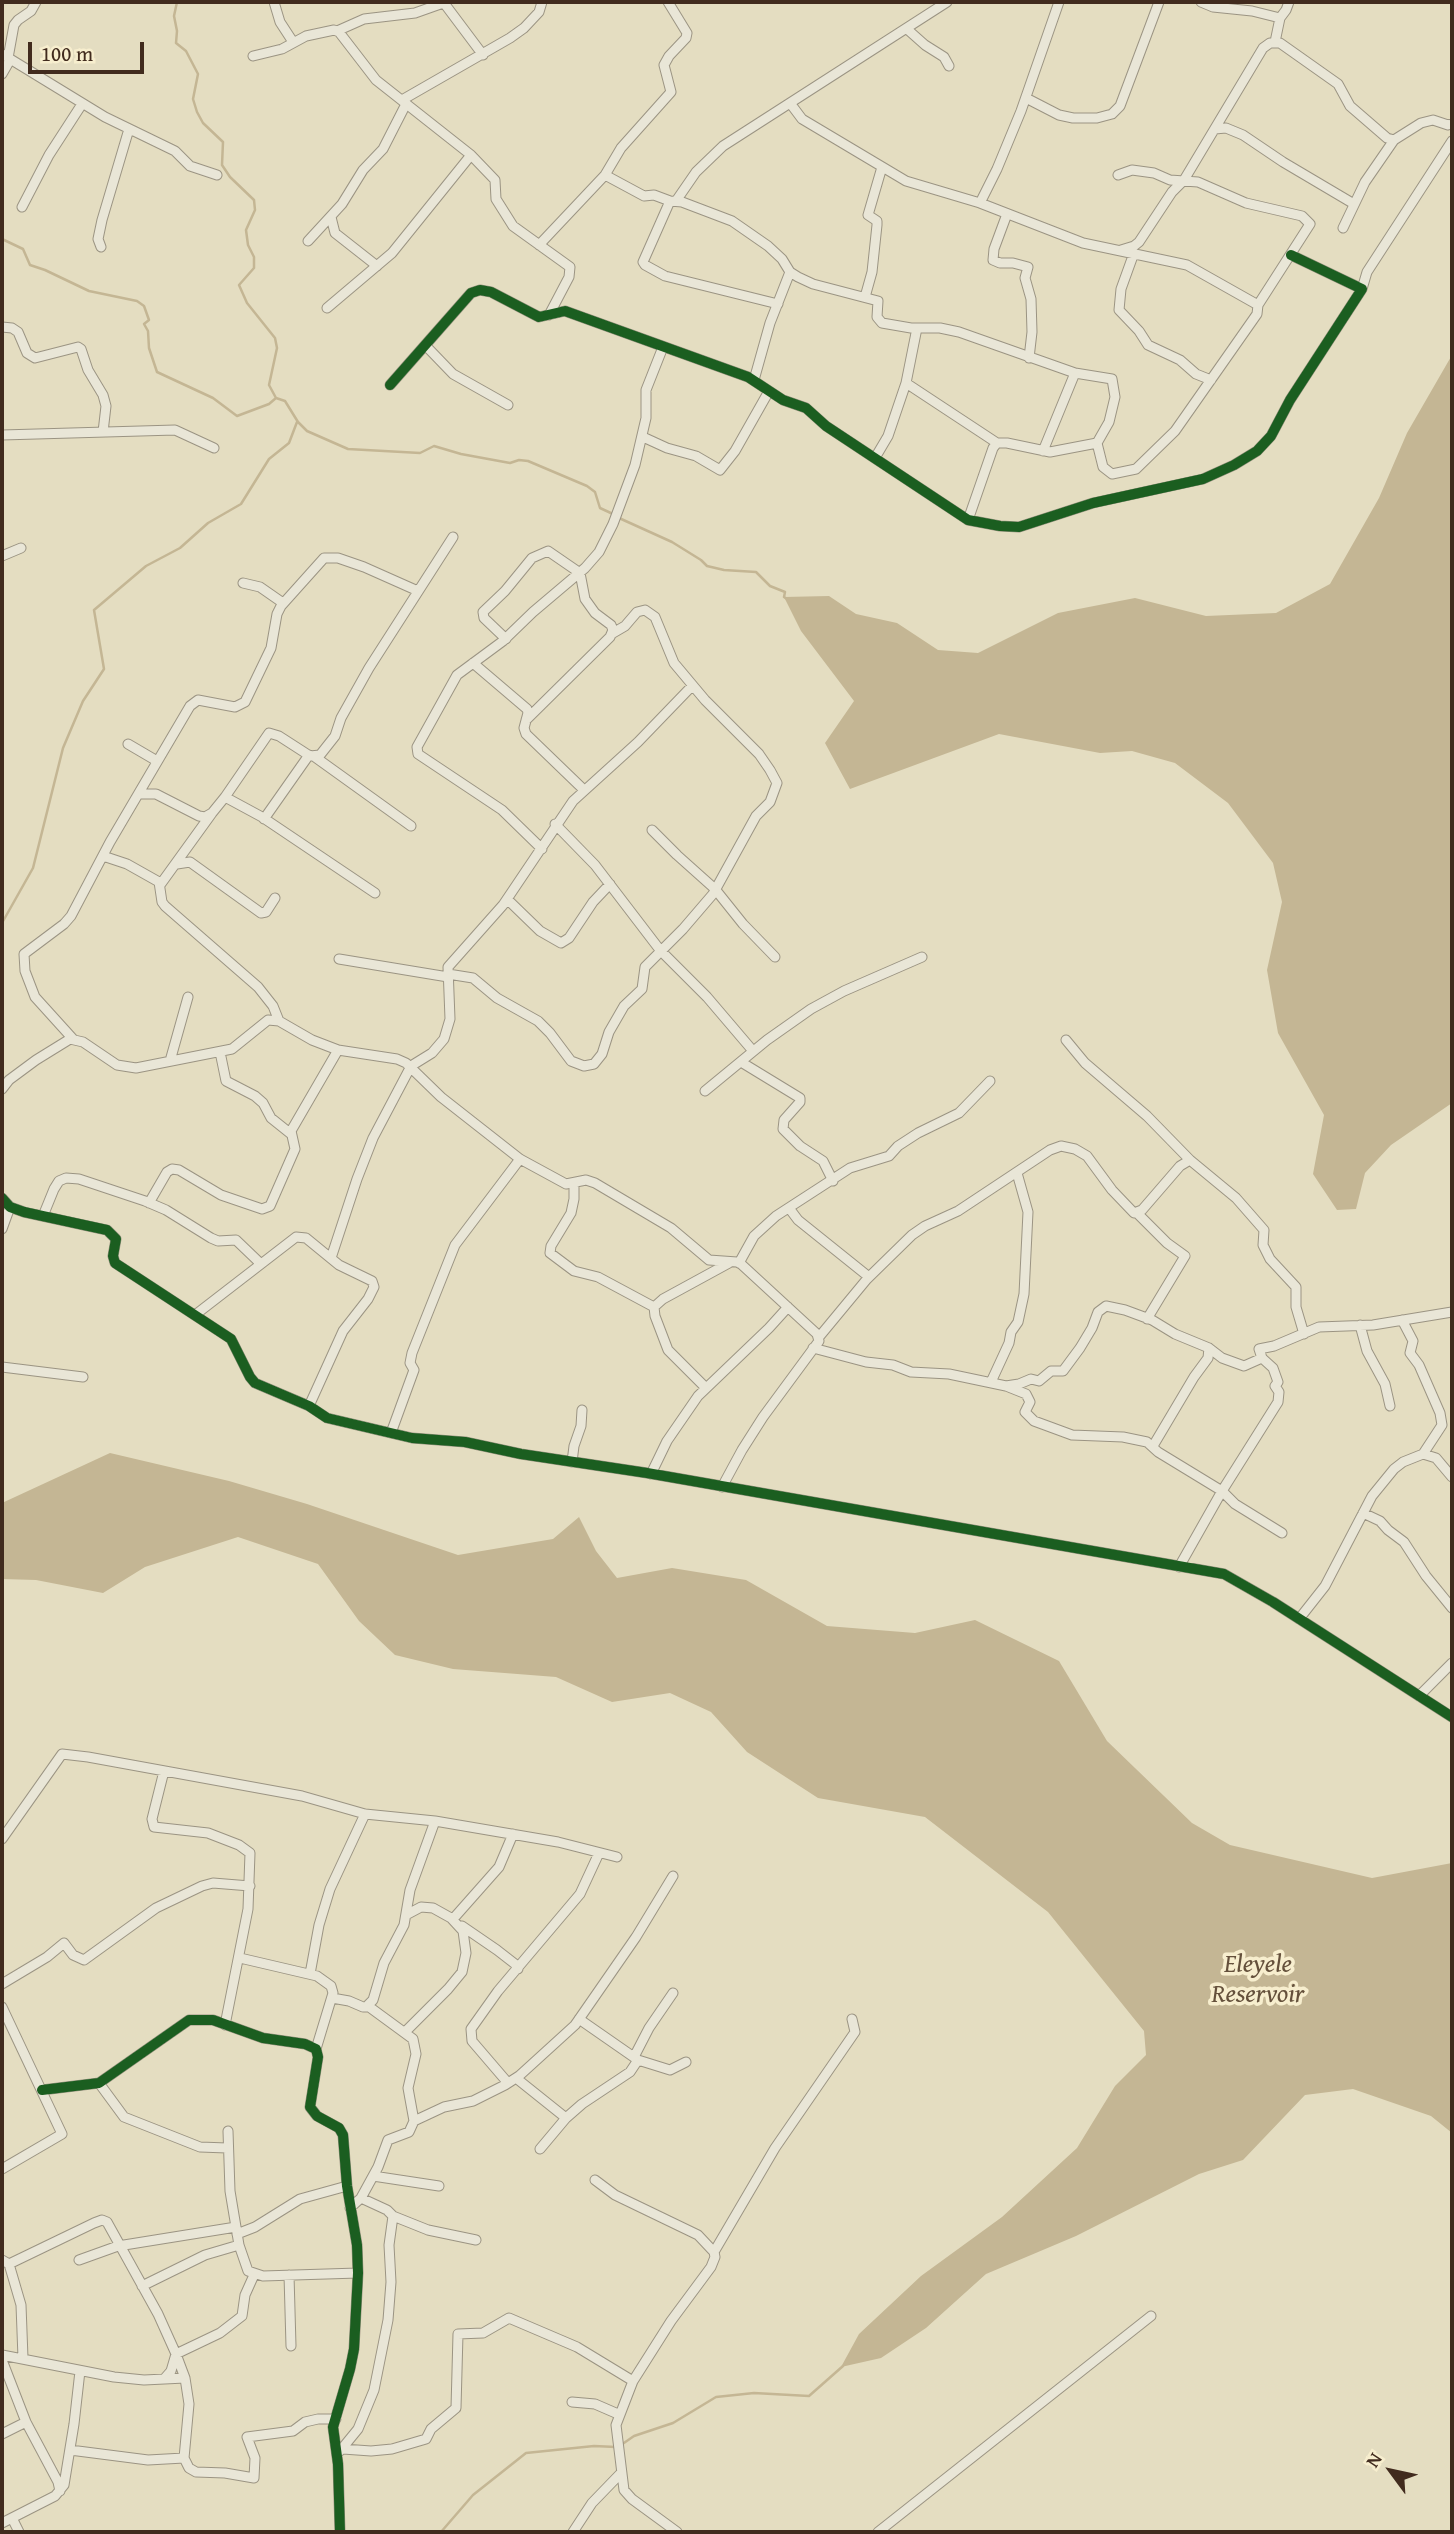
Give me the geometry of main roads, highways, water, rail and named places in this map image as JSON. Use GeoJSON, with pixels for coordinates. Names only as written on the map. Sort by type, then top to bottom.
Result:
{"type":"FeatureCollection","features":[{"type":"Feature","properties":{"kind":"water"},"geometry":{"type":"Polygon","coordinates":[[[1452,355],[1452,1103],[1391,1145],[1365,1173],[1356,1209],[1337,1210],[1313,1174],[1324,1115],[1278,1033],[1267,970],[1282,902],[1273,863],[1228,803],[1175,763],[1132,751],[1100,753],[999,734],[850,789],[825,743],[854,701],[801,631],[784,597],[829,596],[856,614],[897,623],[938,650],[978,653],[1058,613],[1135,598],[1206,616],[1276,613],[1330,584],[1379,498],[1407,433],[1452,355]]]}},
{"type":"Feature","properties":{"kind":"water","name":"Eleyele Reservoir"},"geometry":{"type":"Polygon","coordinates":[[[110,1453],[229,1481],[458,1555],[553,1539],[579,1517],[596,1551],[617,1578],[672,1568],[746,1580],[827,1626],[915,1633],[975,1620],[1059,1661],[1107,1741],[1192,1823],[1230,1845],[1372,1878],[1452,1863],[1452,2133],[1431,2116],[1353,2089],[1305,2095],[1243,2160],[1199,2174],[1076,2236],[986,2274],[926,2328],[881,2358],[841,2367],[859,2334],[921,2276],[1002,2217],[1077,2148],[1115,2086],[1146,2055],[1144,2031],[1048,1912],[925,1817],[818,1798],[747,1752],[711,1712],[670,1693],[612,1702],[556,1677],[453,1669],[395,1655],[359,1621],[318,1564],[238,1537],[145,1567],[103,1593],[36,1580],[2,1579],[2,1503],[110,1453]]]}},
{"type":"Feature","properties":{"kind":"waterway"},"geometry":{"type":"LineString","coordinates":[[177,2],[174,16],[176,43],[186,51],[198,74],[193,99],[197,112],[203,123],[223,142],[222,165],[230,177],[254,200],[255,210],[246,230],[248,245],[254,257],[254,268],[239,285],[247,303],[275,338],[277,348],[269,385],[276,398]]}},
{"type":"Feature","properties":{"kind":"waterway"},"geometry":{"type":"LineString","coordinates":[[2,239],[23,249],[30,265],[89,291],[137,301],[144,306],[149,320],[144,324],[157,372],[213,398],[237,416],[269,404],[276,398],[285,401],[307,431],[348,449],[420,453],[434,446],[510,463],[528,461],[587,486],[595,492],[600,508],[613,514]]}},
{"type":"Feature","properties":{"kind":"waterway"},"geometry":{"type":"LineString","coordinates":[[2,923],[33,868],[63,748],[83,701],[104,669],[94,610],[146,566],[180,548],[208,523],[241,504],[269,459],[289,443],[297,422]]}},
{"type":"Feature","properties":{"kind":"waterway"},"geometry":{"type":"LineString","coordinates":[[619,518],[672,542],[707,566],[756,572],[770,586],[785,592],[784,597],[787,599]]}},
{"type":"Feature","properties":{"kind":"waterway"},"geometry":{"type":"LineString","coordinates":[[621,2445],[634,2436],[673,2423],[716,2397],[754,2393],[809,2396],[843,2366]]}},
{"type":"Feature","properties":{"kind":"waterway"},"geometry":{"type":"LineString","coordinates":[[441,2532],[473,2495],[526,2453],[594,2446],[616,2447]]}}]}
